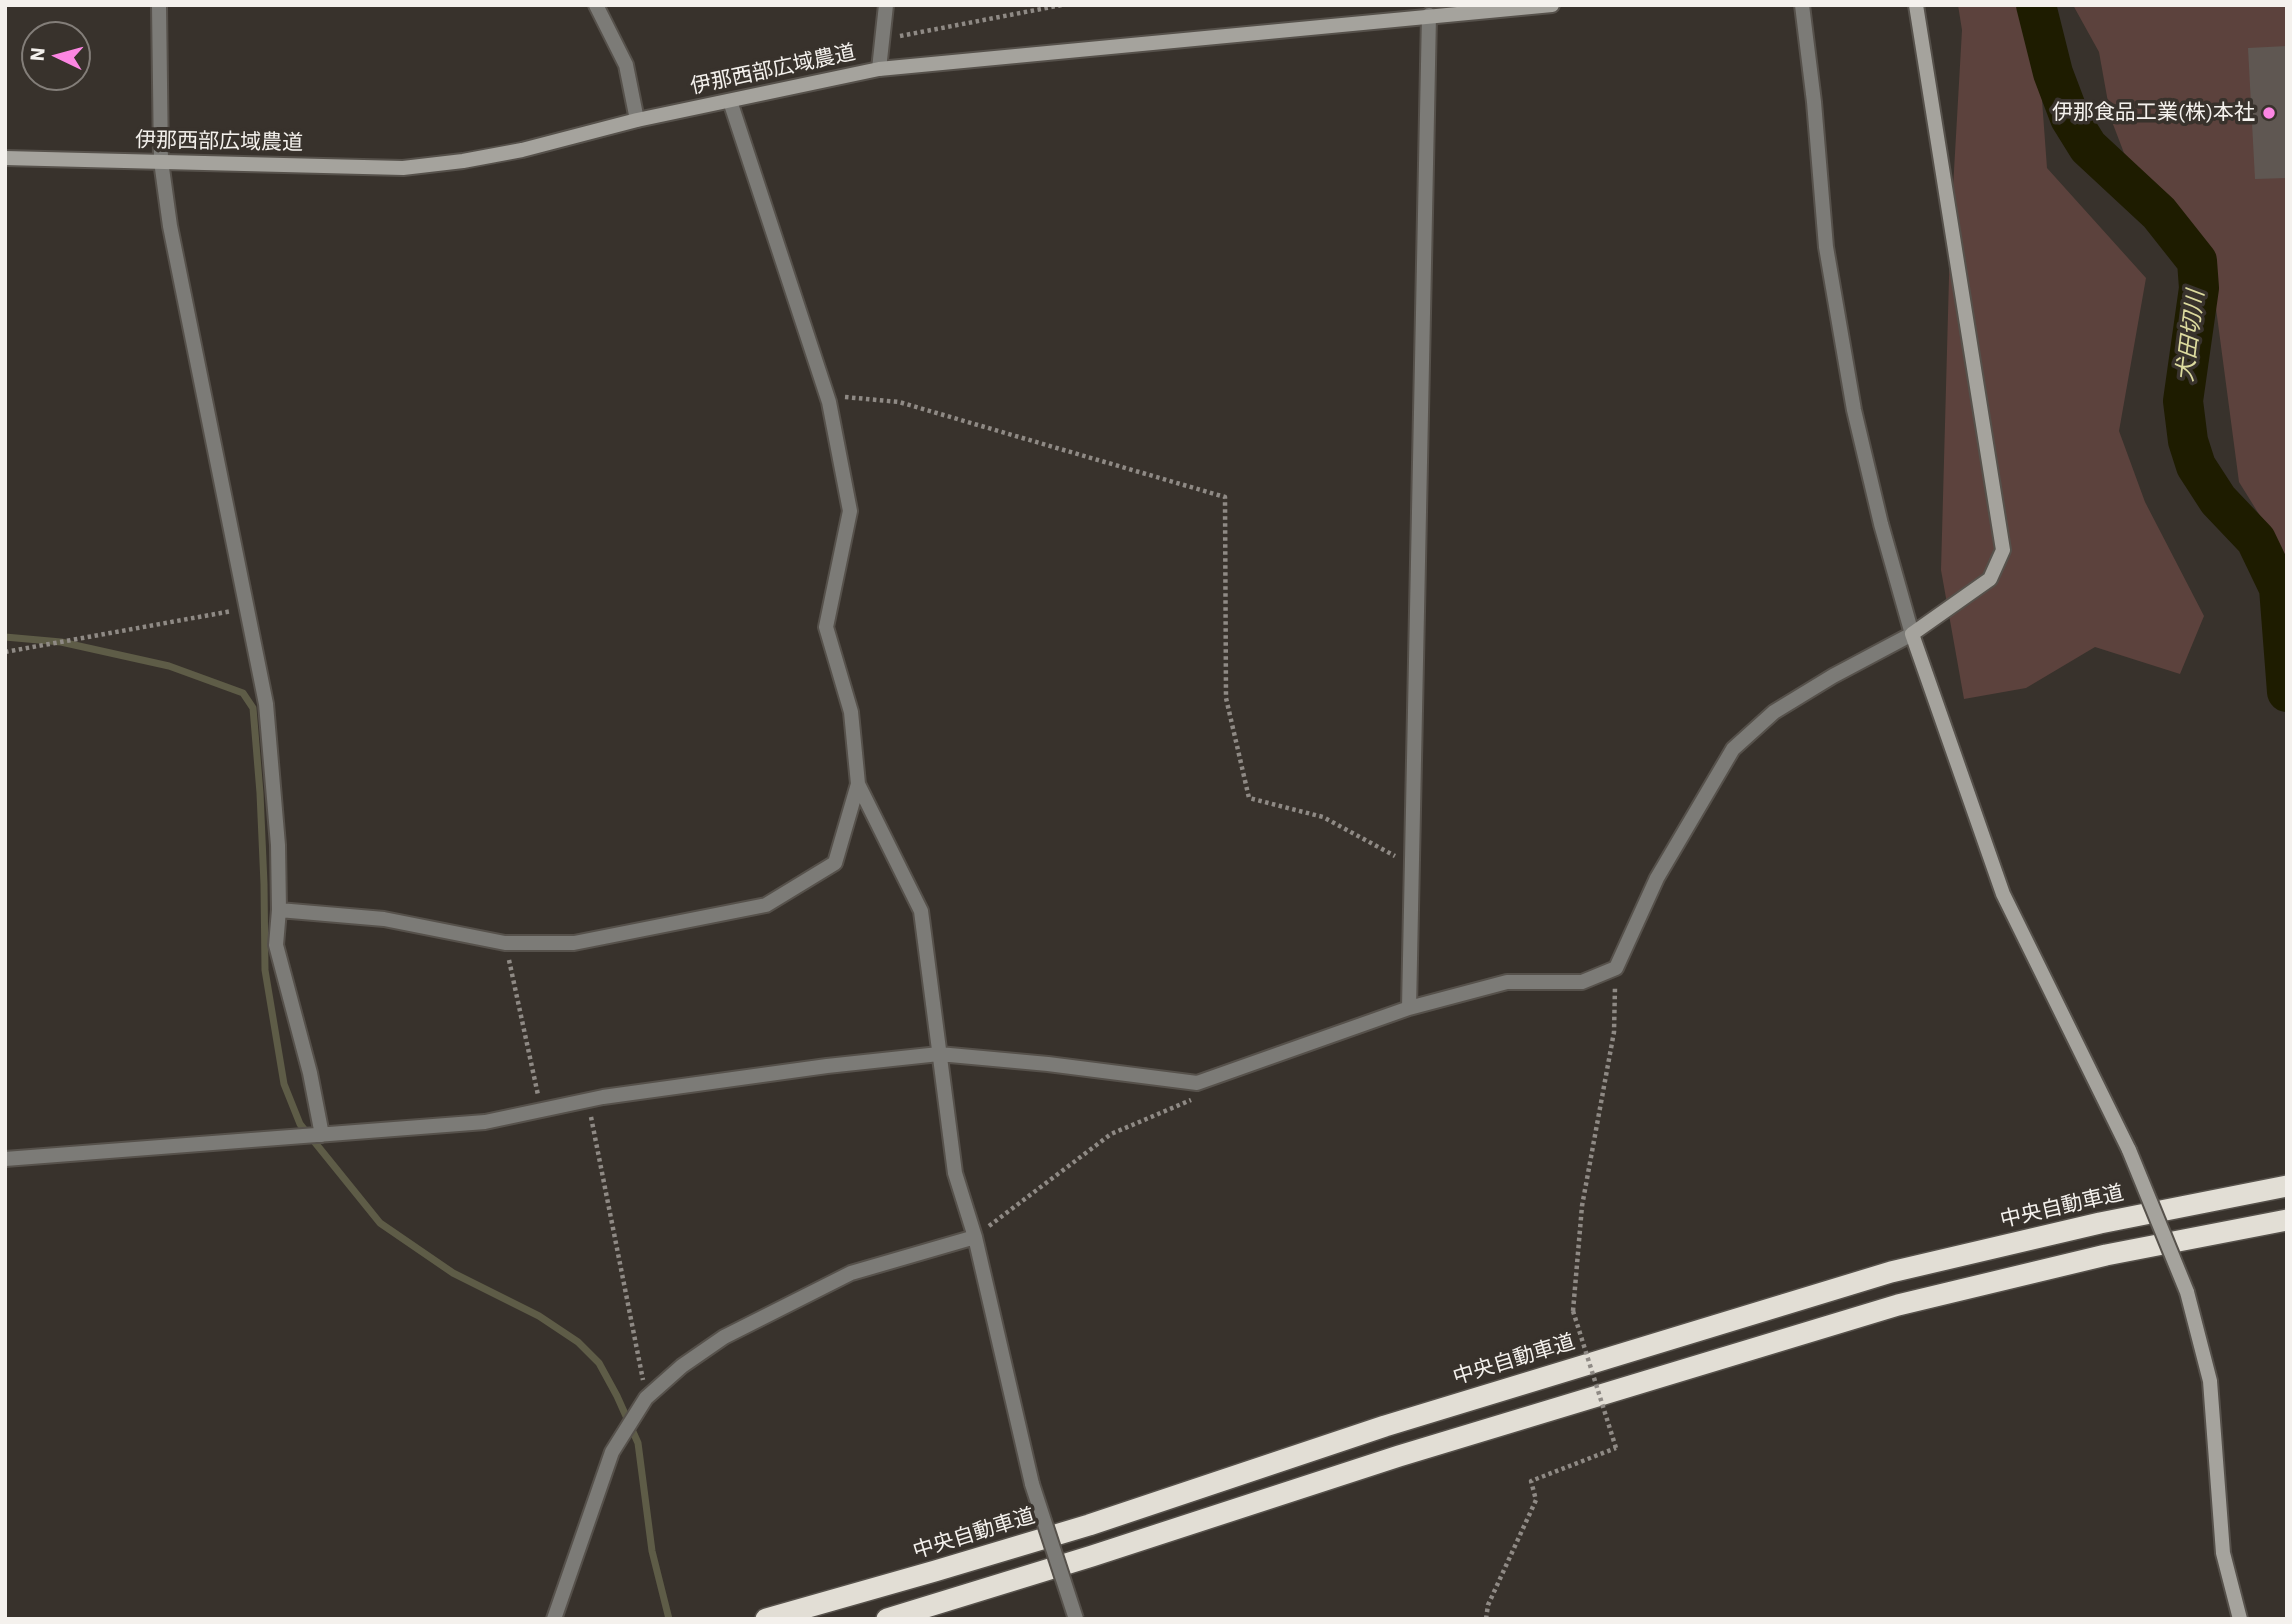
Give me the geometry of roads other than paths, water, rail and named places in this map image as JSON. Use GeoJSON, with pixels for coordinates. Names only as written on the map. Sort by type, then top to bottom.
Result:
{"type":"FeatureCollection","features":[{"type":"Feature","properties":{"kind":"highway","name":"中央自動車道"},"geometry":{"type":"LineString","coordinates":[[765,1619],[1089,1525],[1385,1426],[1891,1272],[2100,1223],[2287,1186]]}},
{"type":"Feature","properties":{"kind":"highway"},"geometry":{"type":"LineString","coordinates":[[887,1619],[1425,1448],[1898,1305],[2106,1255],[2287,1220]]}},
{"type":"Feature","properties":{"kind":"street"},"geometry":{"type":"LineString","coordinates":[[159,5],[161,161],[170,226],[266,704],[278,845],[279,911],[276,945],[310,1073],[322,1135]]}},
{"type":"Feature","properties":{"kind":"street"},"geometry":{"type":"LineString","coordinates":[[596,5],[626,65],[637,120]]}},
{"type":"Feature","properties":{"kind":"street"},"geometry":{"type":"LineString","coordinates":[[879,69],[886,5]]}},
{"type":"Feature","properties":{"kind":"street","name":"伊那西部広域農道"},"geometry":{"type":"LineString","coordinates":[[5,158],[403,168],[522,150],[637,120],[879,69],[1552,5]]}},
{"type":"Feature","properties":{"kind":"street"},"geometry":{"type":"LineString","coordinates":[[5,1159],[485,1122],[588,1100],[827,1066],[939,1054],[1048,1064],[1198,1083],[1409,1008],[1507,982],[1583,982],[1616,968],[1657,878],[1734,749],[1774,712],[1833,676],[1912,634],[1990,579],[2003,550],[1916,5]]}},
{"type":"Feature","properties":{"kind":"street"},"geometry":{"type":"LineString","coordinates":[[1802,9],[1814,102],[1826,247],[1852,397],[1881,524],[1912,634],[2003,894],[2129,1150],[2187,1292],[2210,1381],[2224,1553],[2240,1619]]}},
{"type":"Feature","properties":{"kind":"street"},"geometry":{"type":"LineString","coordinates":[[1409,1008],[1429,15]]}},
{"type":"Feature","properties":{"kind":"street"},"geometry":{"type":"LineString","coordinates":[[730,101],[827,396],[850,511],[826,627],[851,712],[858,784],[921,911],[955,1173],[975,1237],[1032,1484],[1076,1619]]}},
{"type":"Feature","properties":{"kind":"street"},"geometry":{"type":"LineString","coordinates":[[279,911],[384,919],[505,943],[574,943],[766,905],[835,863],[858,784]]}},
{"type":"Feature","properties":{"kind":"street"},"geometry":{"type":"LineString","coordinates":[[556,1615],[612,1451],[646,1398],[682,1366],[724,1337],[851,1273],[975,1237]]}},
{"type":"Feature","properties":{"kind":"waterway","name":"犬田切川"},"geometry":{"type":"LineString","coordinates":[[2036,5],[2053,73],[2070,118],[2088,147],[2159,213],[2197,261],[2199,288],[2183,401],[2188,441],[2196,466],[2218,500],[2256,540],[2279,588],[2287,692]]}},
{"type":"Feature","properties":{"kind":"waterway"},"geometry":{"type":"LineString","coordinates":[[5,637],[61,642],[169,666],[243,693],[253,708],[260,793],[265,970],[284,1084],[300,1124],[380,1223],[453,1273],[539,1316],[578,1342],[599,1363],[638,1443],[652,1551],[669,1619]]}},
{"type":"Feature","properties":{"kind":"place","name":"伊那食品工業(株)本社"},"geometry":{"type":"Point","coordinates":[2269,113]}}]}
